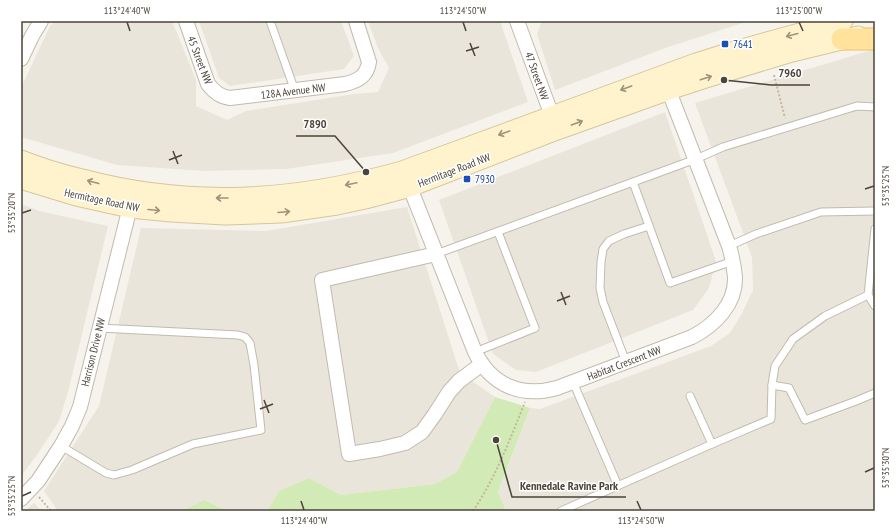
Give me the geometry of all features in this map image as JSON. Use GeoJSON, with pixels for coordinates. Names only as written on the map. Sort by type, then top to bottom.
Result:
{"type":"FeatureCollection","features":[{"type":"Feature","properties":{"kind":"main road"},"geometry":{"type":"LineString","coordinates":[[842,30],[875,39]]}},
{"type":"Feature","properties":{"kind":"street"},"geometry":{"type":"LineString","coordinates":[[21,59],[41,21]]}},
{"type":"Feature","properties":{"kind":"street","name":"45 Street NW"},"geometry":{"type":"LineString","coordinates":[[186,21],[208,84],[219,96]]}},
{"type":"Feature","properties":{"kind":"street","name":"128A Avenue NW"},"geometry":{"type":"LineString","coordinates":[[219,96],[237,98],[345,84],[360,78],[365,74],[369,62],[356,21]]}},
{"type":"Feature","properties":{"kind":"street","name":"47 Street NW"},"geometry":{"type":"LineString","coordinates":[[517,21],[554,123]]}},
{"type":"Feature","properties":{"kind":"street","name":"Hermitage Road NW"},"geometry":{"type":"LineString","coordinates":[[21,160],[54,172],[107,186],[132,199],[170,212],[225,215],[281,213],[337,205],[365,199],[406,179],[554,123],[666,83],[750,64],[842,30],[875,32]]}},
{"type":"Feature","properties":{"kind":"street","name":"Habitat Crescent NW"},"geometry":{"type":"LineString","coordinates":[[406,179],[475,352],[487,371],[496,379],[505,384],[516,389],[530,392],[549,390],[573,382],[692,337],[701,332],[714,323],[721,315],[728,305],[733,293],[735,278],[729,246],[666,83]]}},
{"type":"Feature","properties":{"kind":"street","name":"Hermitage Road NW"},"geometry":{"type":"LineString","coordinates":[[21,179],[76,196],[132,199]]}},
{"type":"Feature","properties":{"kind":"street","name":"Harrison Drive NW"},"geometry":{"type":"LineString","coordinates":[[21,499],[38,481],[61,446],[71,430],[80,406],[132,199]]}},
{"type":"Feature","properties":{"kind":"street"},"geometry":{"type":"LineString","coordinates":[[436,254],[322,280],[349,454],[405,443],[422,432],[458,381],[482,364]]}},
{"type":"Feature","properties":{"kind":"lane"},"geometry":{"type":"LineString","coordinates":[[270,21],[295,90]]}},
{"type":"Feature","properties":{"kind":"lane"},"geometry":{"type":"LineString","coordinates":[[436,254],[696,159],[722,147],[857,106],[875,107]]}},
{"type":"Feature","properties":{"kind":"lane"},"geometry":{"type":"LineString","coordinates":[[633,182],[670,283],[733,261]]}},
{"type":"Feature","properties":{"kind":"lane"},"geometry":{"type":"LineString","coordinates":[[729,246],[756,234],[821,212],[875,211]]}},
{"type":"Feature","properties":{"kind":"lane"},"geometry":{"type":"LineString","coordinates":[[626,362],[603,302],[600,288],[603,249],[609,241],[624,234],[649,226]]}},
{"type":"Feature","properties":{"kind":"lane"},"geometry":{"type":"LineString","coordinates":[[875,229],[868,295],[875,306]]}},
{"type":"Feature","properties":{"kind":"lane"},"geometry":{"type":"LineString","coordinates":[[475,352],[535,328],[498,232]]}},
{"type":"Feature","properties":{"kind":"lane"},"geometry":{"type":"LineString","coordinates":[[561,511],[771,419],[772,385],[775,366],[793,339],[825,316],[868,295]]}},
{"type":"Feature","properties":{"kind":"lane"},"geometry":{"type":"LineString","coordinates":[[61,446],[106,473],[114,474],[132,470],[193,444],[261,430],[254,365],[250,343],[245,337],[238,334],[99,328]]}},
{"type":"Feature","properties":{"kind":"lane"},"geometry":{"type":"LineString","coordinates":[[573,382],[618,486]]}},
{"type":"Feature","properties":{"kind":"lane"},"geometry":{"type":"LineString","coordinates":[[772,385],[789,388],[805,420],[875,393]]}},
{"type":"Feature","properties":{"kind":"lane"},"geometry":{"type":"LineString","coordinates":[[690,396],[712,444]]}},
{"type":"Feature","properties":{"kind":"path"},"geometry":{"type":"LineString","coordinates":[[774,75],[788,127]]}},
{"type":"Feature","properties":{"kind":"path"},"geometry":{"type":"LineString","coordinates":[[472,511],[484,495],[498,468],[530,392]]}},
{"type":"Feature","properties":{"kind":"path"},"geometry":{"type":"LineString","coordinates":[[31,489],[51,511]]}},
{"type":"Feature","properties":{"kind":"shaded area"},"geometry":{"type":"Polygon","coordinates":[[[56,21],[172,21],[196,80],[196,106],[227,120],[246,111],[354,94],[378,92],[389,68],[378,48],[368,21],[500,21],[528,102],[393,153],[286,169],[205,171],[117,165],[21,137],[21,88],[50,26],[56,21]]]}},
{"type":"Feature","properties":{"kind":"shaded area"},"geometry":{"type":"Polygon","coordinates":[[[199,21],[341,21],[354,56],[344,69],[230,86],[219,78],[199,21]]]}},
{"type":"Feature","properties":{"kind":"shaded area"},"geometry":{"type":"Polygon","coordinates":[[[542,21],[749,21],[668,47],[555,90],[537,34],[542,21]]]}},
{"type":"Feature","properties":{"kind":"shaded area"},"geometry":{"type":"Polygon","coordinates":[[[875,49],[875,511],[506,511],[498,493],[530,408],[540,409],[711,346],[730,333],[741,315],[753,290],[752,257],[695,103],[875,49]]]}},
{"type":"Feature","properties":{"kind":"shaded area"},"geometry":{"type":"Polygon","coordinates":[[[665,112],[716,261],[709,288],[693,310],[536,372],[516,370],[493,354],[439,200],[665,112]]]}},
{"type":"Feature","properties":{"kind":"shaded area"},"geometry":{"type":"Polygon","coordinates":[[[21,204],[39,211],[108,226],[68,392],[59,421],[37,455],[21,476],[21,204]]]}},
{"type":"Feature","properties":{"kind":"shaded area"},"geometry":{"type":"Polygon","coordinates":[[[407,207],[460,373],[495,397],[457,472],[435,484],[341,495],[309,478],[279,491],[267,511],[228,511],[204,500],[182,511],[58,511],[44,491],[99,406],[141,228],[266,231],[407,207]]]}},
{"type":"Feature","properties":{"kind":"shaded area"},"geometry":{"type":"Polygon","coordinates":[[[34,503],[42,511],[25,511],[34,503]]]}},
{"type":"Feature","properties":{"kind":"green space"},"geometry":{"type":"Polygon","coordinates":[[[495,397],[530,408],[498,492],[506,511],[267,511],[279,491],[309,478],[341,495],[435,484],[457,472],[495,397]]]}},
{"type":"Feature","properties":{"kind":"green space"},"geometry":{"type":"Polygon","coordinates":[[[204,500],[228,511],[182,511],[204,500]]]}},
{"type":"Feature","properties":{"kind":"place","name":"7641"},"geometry":{"type":"Point","coordinates":[725,44]}},
{"type":"Feature","properties":{"kind":"place","name":"7960"},"geometry":{"type":"Point","coordinates":[724,80]}},
{"type":"Feature","properties":{"kind":"place","name":"7890"},"geometry":{"type":"Point","coordinates":[366,172]}},
{"type":"Feature","properties":{"kind":"place","name":"7930"},"geometry":{"type":"Point","coordinates":[467,179]}},
{"type":"Feature","properties":{"kind":"place","name":"Kennedale Ravine Park"},"geometry":{"type":"Point","coordinates":[496,440]}}]}
